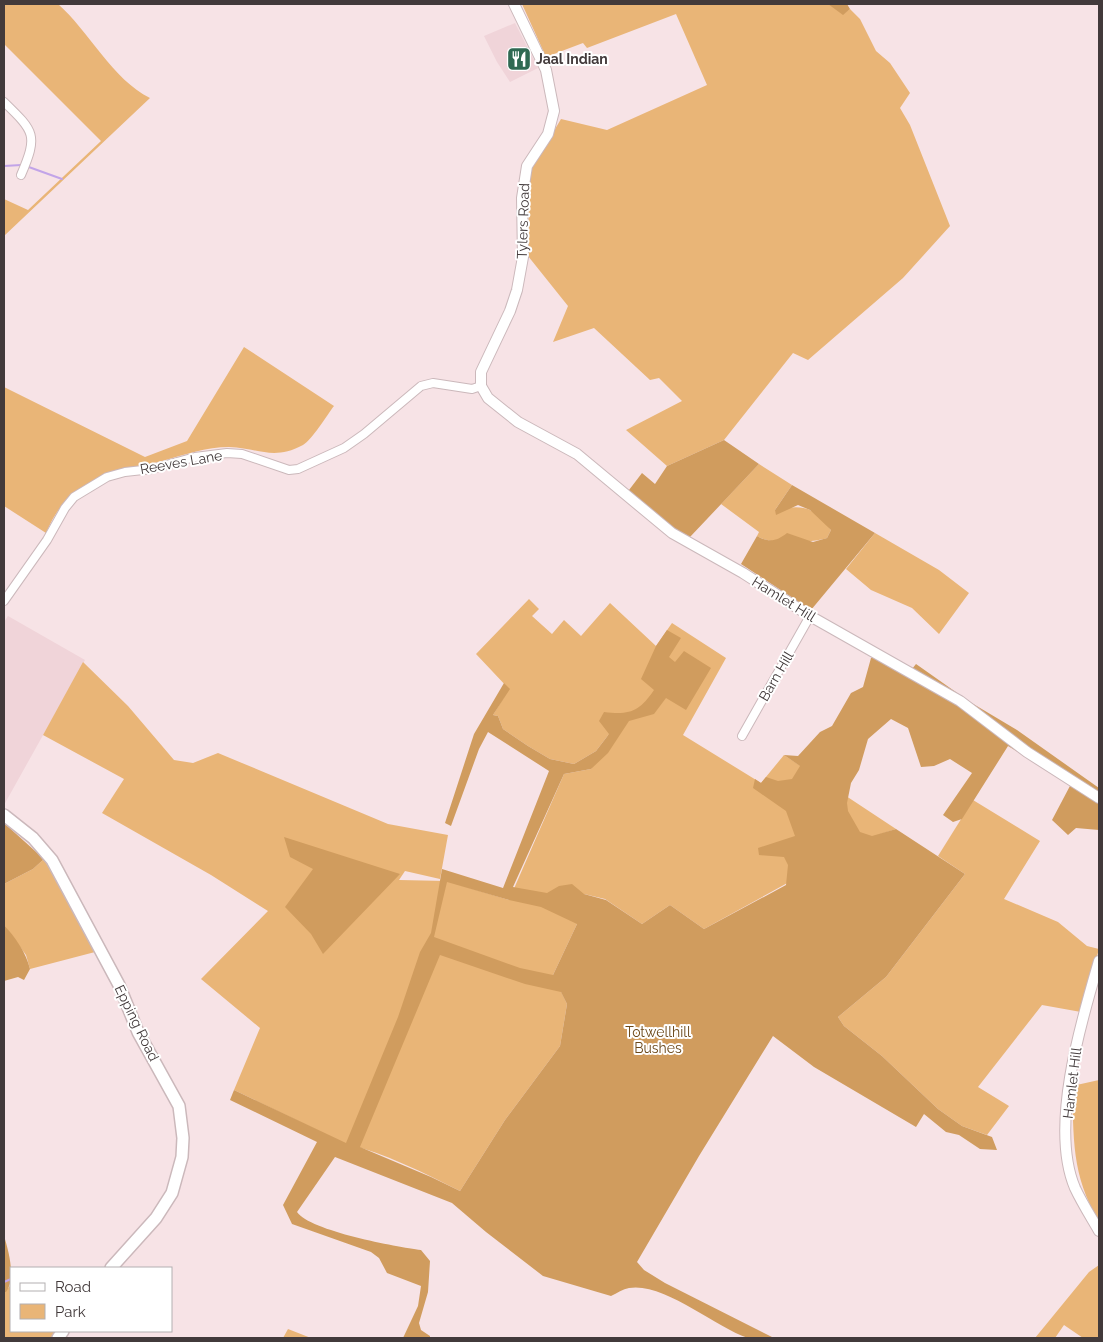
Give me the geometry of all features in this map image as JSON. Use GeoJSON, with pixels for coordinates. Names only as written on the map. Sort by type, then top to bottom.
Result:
{"type":"FeatureCollection","features":[{"type":"Feature","properties":{"kind":"main road","name":"Epping Road"},"geometry":{"type":"LineString","coordinates":[[4,815],[33,838],[55,865],[119,986],[138,1032],[180,1106],[183,1138],[182,1157],[172,1193],[156,1218],[112,1267]]}},
{"type":"Feature","properties":{"kind":"street","name":"Tylers Road"},"geometry":{"type":"LineString","coordinates":[[481,386],[484,362],[504,326],[517,290],[523,257],[522,198],[527,166],[548,134],[554,111],[546,70],[514,4]]}},
{"type":"Feature","properties":{"kind":"street"},"geometry":{"type":"LineString","coordinates":[[4,102],[27,126],[32,137],[32,148],[21,176]]}},
{"type":"Feature","properties":{"kind":"street","name":"Reeves Lane"},"geometry":{"type":"LineString","coordinates":[[4,601],[47,540],[65,508],[74,497],[107,477],[125,472],[152,469],[195,457],[227,453],[242,454],[288,470],[298,469],[344,448],[364,434],[421,386],[433,383],[472,389],[481,386]]}},
{"type":"Feature","properties":{"kind":"street","name":"Hamlet Hill"},"geometry":{"type":"LineString","coordinates":[[481,386],[488,398],[498,408],[577,454],[672,533],[743,573],[810,616],[960,701],[1027,752],[1099,798]]}},
{"type":"Feature","properties":{"kind":"street","name":"Barn Hill"},"geometry":{"type":"LineString","coordinates":[[742,736],[810,616]]}},
{"type":"Feature","properties":{"kind":"street","name":"Hamlet Hill"},"geometry":{"type":"LineString","coordinates":[[1099,961],[1074,1056],[1066,1106],[1067,1156],[1075,1187],[1099,1231]]}},
{"type":"Feature","properties":{"kind":"shaded area"},"geometry":{"type":"Polygon","coordinates":[[[515,23],[538,68],[510,82],[484,36],[515,23]]]}},
{"type":"Feature","properties":{"kind":"shaded area"},"geometry":{"type":"Polygon","coordinates":[[[8,616],[85,660],[4,805],[4,622],[8,616]]]}},
{"type":"Feature","properties":{"kind":"green space"},"geometry":{"type":"Polygon","coordinates":[[[4,4],[58,4],[124,79],[150,98],[4,236],[4,199],[28,210],[101,141],[4,44],[4,4]]]}},
{"type":"Feature","properties":{"kind":"green space"},"geometry":{"type":"Polygon","coordinates":[[[522,4],[829,4],[843,14],[850,9],[860,19],[876,51],[890,63],[910,93],[900,108],[910,125],[950,226],[903,278],[808,360],[793,353],[724,440],[667,466],[626,430],[682,401],[659,378],[650,380],[594,328],[553,342],[568,306],[528,256],[529,173],[561,119],[607,130],[707,85],[676,14],[587,48],[583,43],[546,57],[522,4]]]}},
{"type":"Feature","properties":{"kind":"green space"},"geometry":{"type":"Polygon","coordinates":[[[828,4],[847,4],[850,9],[843,15],[828,4]]]}},
{"type":"Feature","properties":{"kind":"green space"},"geometry":{"type":"Polygon","coordinates":[[[244,347],[334,406],[315,433],[303,445],[292,450],[274,453],[229,447],[212,448],[108,475],[79,489],[67,500],[56,514],[46,533],[4,506],[4,387],[145,457],[187,441],[244,347]]]}},
{"type":"Feature","properties":{"kind":"green space"},"geometry":{"type":"Polygon","coordinates":[[[724,440],[759,464],[690,537],[670,528],[629,490],[642,473],[655,484],[667,466],[724,440]]]}},
{"type":"Feature","properties":{"kind":"green space"},"geometry":{"type":"Polygon","coordinates":[[[759,464],[792,485],[775,510],[800,507],[813,512],[831,530],[827,538],[791,542],[763,539],[757,536],[759,532],[721,504],[759,464]]]}},
{"type":"Feature","properties":{"kind":"green space"},"geometry":{"type":"Polygon","coordinates":[[[792,485],[875,533],[811,610],[741,564],[757,536],[765,540],[773,540],[787,533],[813,542],[827,538],[831,530],[810,510],[798,505],[776,515],[775,510],[792,485]]]}},
{"type":"Feature","properties":{"kind":"green space"},"geometry":{"type":"Polygon","coordinates":[[[875,533],[939,570],[969,593],[939,634],[912,608],[871,590],[846,569],[875,533]]]}},
{"type":"Feature","properties":{"kind":"green space"},"geometry":{"type":"Polygon","coordinates":[[[529,599],[539,609],[532,616],[552,634],[564,620],[581,636],[610,603],[656,646],[672,623],[726,658],[683,735],[761,783],[784,755],[896,829],[869,838],[704,929],[670,905],[642,924],[605,899],[584,894],[577,924],[553,975],[567,1004],[560,1046],[505,1120],[460,1191],[390,1158],[346,1144],[234,1090],[260,1028],[201,979],[268,911],[211,875],[102,813],[124,779],[43,735],[83,662],[128,706],[174,760],[193,763],[218,753],[388,824],[448,835],[440,879],[405,871],[399,880],[447,881],[509,900],[564,774],[591,769],[609,734],[596,751],[574,764],[550,759],[528,746],[503,729],[498,716],[493,715],[509,689],[476,654],[529,599]]]}},
{"type":"Feature","properties":{"kind":"green space","name":"Totwellhill Bushes"},"geometry":{"type":"Polygon","coordinates":[[[667,630],[681,638],[669,657],[675,662],[684,651],[711,668],[686,710],[666,698],[654,714],[629,721],[608,753],[591,769],[564,774],[513,887],[547,893],[559,886],[572,884],[584,894],[606,900],[642,924],[670,905],[704,929],[786,885],[788,865],[784,857],[759,855],[758,848],[795,836],[786,811],[753,788],[755,779],[761,783],[766,777],[778,781],[792,779],[800,766],[784,755],[798,756],[820,732],[832,726],[851,693],[863,687],[871,658],[883,653],[912,669],[916,664],[970,702],[1017,730],[1099,788],[1099,830],[1076,828],[1068,835],[1052,820],[1071,784],[1008,746],[962,819],[953,822],[943,815],[972,773],[950,759],[934,766],[921,767],[908,728],[891,719],[868,739],[859,770],[851,783],[847,803],[848,811],[860,832],[872,836],[896,829],[965,874],[886,977],[838,1017],[844,1026],[882,1056],[938,1109],[962,1126],[992,1137],[997,1150],[980,1149],[959,1135],[946,1132],[924,1114],[916,1127],[814,1067],[773,1036],[699,1156],[637,1262],[644,1270],[665,1283],[774,1338],[757,1339],[748,1338],[720,1325],[673,1298],[658,1292],[643,1288],[629,1288],[611,1296],[543,1276],[452,1203],[335,1157],[297,1212],[318,1226],[336,1232],[375,1242],[421,1250],[430,1261],[428,1292],[419,1323],[421,1330],[430,1338],[403,1338],[418,1306],[421,1286],[387,1273],[379,1258],[371,1252],[292,1224],[283,1205],[317,1142],[230,1100],[234,1090],[346,1143],[398,1017],[420,952],[431,933],[442,869],[503,888],[549,771],[488,732],[479,749],[451,826],[445,823],[474,734],[504,683],[510,689],[493,715],[498,716],[503,729],[550,759],[574,764],[596,751],[609,734],[599,721],[604,712],[621,713],[633,710],[644,703],[654,690],[641,679],[656,646],[667,630]],[[447,882],[434,937],[520,968],[553,975],[577,924],[541,907],[447,882]],[[440,955],[360,1147],[460,1191],[505,1120],[560,1046],[567,1004],[561,992],[525,984],[440,955]]]}},
{"type":"Feature","properties":{"kind":"green space"},"geometry":{"type":"Polygon","coordinates":[[[973,800],[1040,841],[1004,899],[1058,922],[1087,946],[1099,949],[1081,1012],[1042,1005],[978,1087],[1009,1106],[987,1135],[962,1126],[938,1109],[882,1056],[844,1026],[838,1017],[886,977],[965,874],[938,856],[973,800]]]}},
{"type":"Feature","properties":{"kind":"green space"},"geometry":{"type":"Polygon","coordinates":[[[4,823],[44,859],[33,869],[4,884],[4,823]]]}},
{"type":"Feature","properties":{"kind":"green space"},"geometry":{"type":"Polygon","coordinates":[[[284,837],[400,874],[323,954],[311,934],[285,907],[313,869],[290,857],[284,837]]]}},
{"type":"Feature","properties":{"kind":"green space"},"geometry":{"type":"Polygon","coordinates":[[[44,859],[95,952],[30,969],[26,955],[4,925],[4,884],[33,869],[44,859]]]}},
{"type":"Feature","properties":{"kind":"green space"},"geometry":{"type":"Polygon","coordinates":[[[4,925],[20,945],[26,957],[30,969],[24,980],[18,977],[4,981],[4,925]]]}},
{"type":"Feature","properties":{"kind":"green space"},"geometry":{"type":"Polygon","coordinates":[[[1099,1080],[1099,1221],[1083,1188],[1079,1172],[1074,1139],[1072,1086],[1099,1080]]]}},
{"type":"Feature","properties":{"kind":"green space"},"geometry":{"type":"Polygon","coordinates":[[[4,1236],[10,1267],[10,1284],[6,1292],[4,1292],[4,1236]]]}},
{"type":"Feature","properties":{"kind":"green space"},"geometry":{"type":"Polygon","coordinates":[[[1099,1265],[1099,1338],[1083,1338],[1064,1325],[1055,1338],[1035,1338],[1089,1272],[1099,1265]]]}},
{"type":"Feature","properties":{"kind":"green space"},"geometry":{"type":"Polygon","coordinates":[[[10,1286],[10,1332],[62,1332],[59,1338],[4,1338],[4,1292],[10,1286]]]}},
{"type":"Feature","properties":{"kind":"green space"},"geometry":{"type":"Polygon","coordinates":[[[288,1329],[311,1338],[283,1338],[288,1329]]]}},
{"type":"Feature","properties":{"kind":"waterway"},"geometry":{"type":"LineString","coordinates":[[4,166],[21,165]]}},
{"type":"Feature","properties":{"kind":"waterway"},"geometry":{"type":"LineString","coordinates":[[26,166],[62,179]]}},
{"type":"Feature","properties":{"kind":"waterway"},"geometry":{"type":"LineString","coordinates":[[4,1282],[10,1279]]}},
{"type":"Feature","properties":{"kind":"place","name":"Jaal Indian"},"geometry":{"type":"Point","coordinates":[519,59]}}]}
